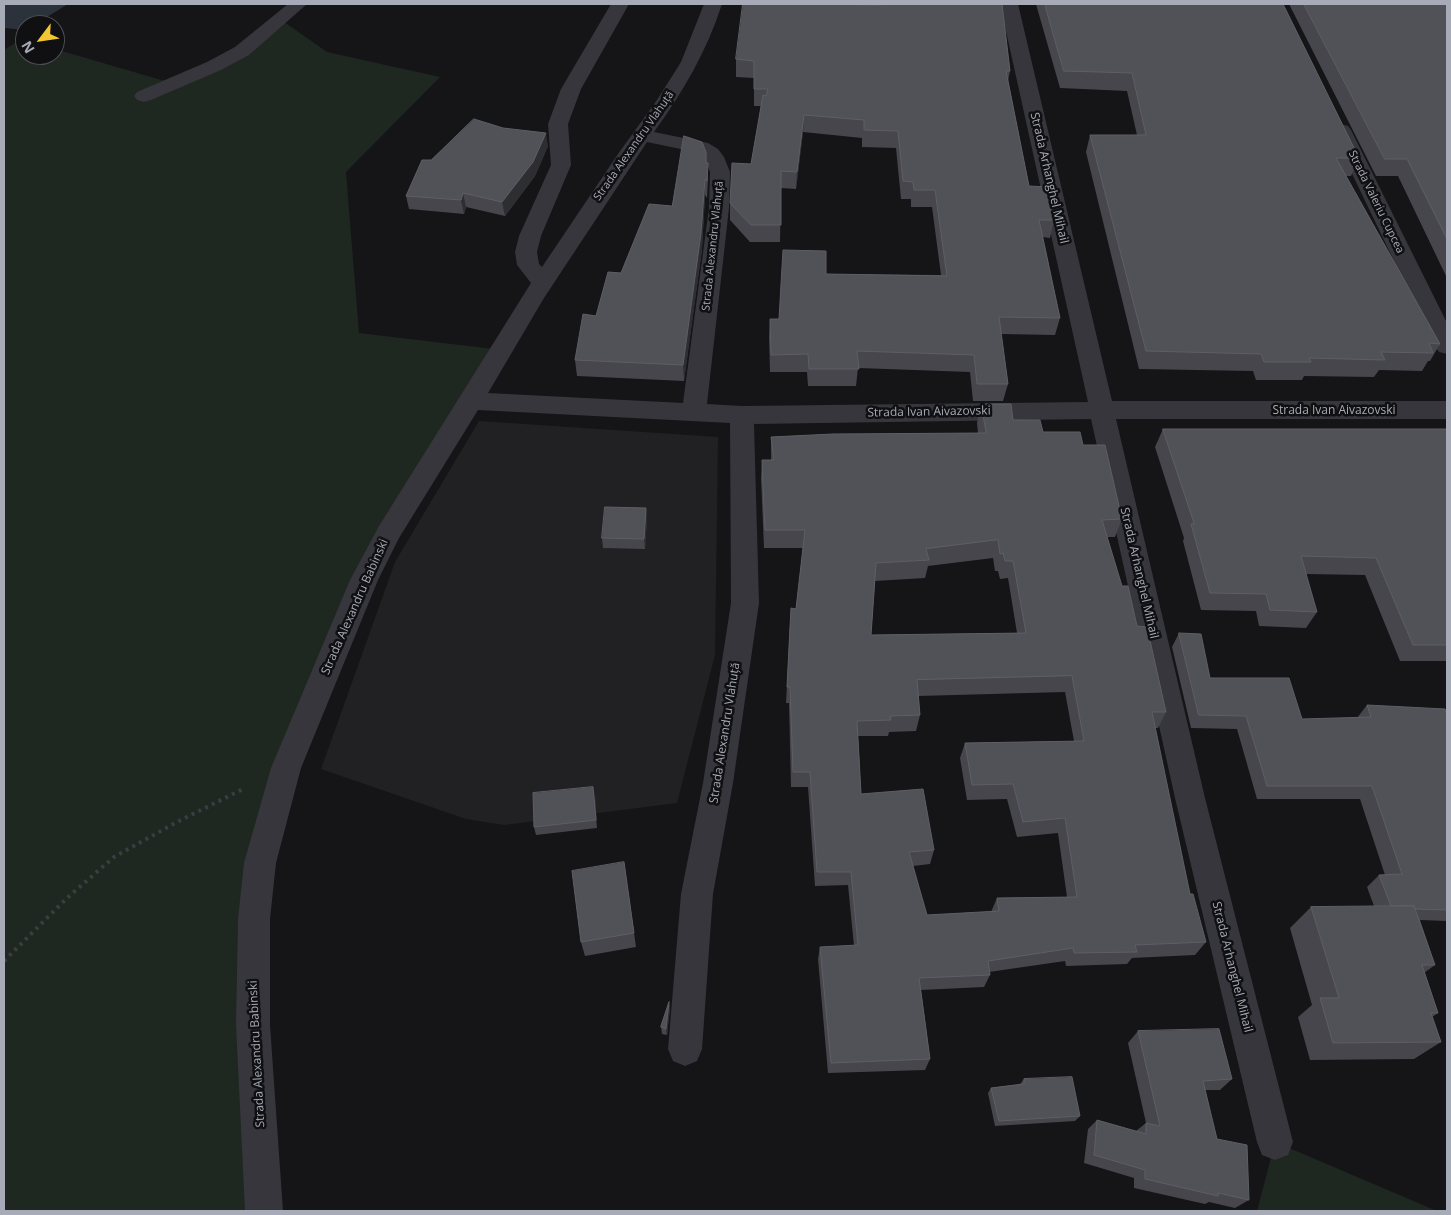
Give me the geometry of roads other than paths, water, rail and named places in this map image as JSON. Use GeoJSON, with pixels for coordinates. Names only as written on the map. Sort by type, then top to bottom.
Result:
{"type":"FeatureCollection","features":[{"type":"Feature","properties":{"kind":"street"},"geometry":{"type":"LineString","coordinates":[[144,96],[214,66],[242,51],[298,4]]}},
{"type":"Feature","properties":{"kind":"street"},"geometry":{"type":"LineString","coordinates":[[543,282],[528,265],[526,252],[530,236],[561,165],[558,124],[571,89],[620,4]]}},
{"type":"Feature","properties":{"kind":"street","name":"Strada Аlexandru Vlahuță"},"geometry":{"type":"LineString","coordinates":[[543,282],[625,158],[666,102],[690,62],[714,4]]}},
{"type":"Feature","properties":{"kind":"street","name":"Strada Arhanghel Mihail"},"geometry":{"type":"LineString","coordinates":[[1008,4],[1190,798],[1275,1142]]}},
{"type":"Feature","properties":{"kind":"street","name":"Strada Valeriu Cupcea"},"geometry":{"type":"LineString","coordinates":[[1330,109],[1447,346]]}},
{"type":"Feature","properties":{"kind":"street","name":"Strada Alexandru Vlahuță"},"geometry":{"type":"LineString","coordinates":[[642,135],[701,147],[711,153],[717,161],[720,172],[719,208],[694,413]]}},
{"type":"Feature","properties":{"kind":"street","name":"Strada Alexandru Babinski"},"geometry":{"type":"LineString","coordinates":[[264,1211],[253,1025],[254,920],[260,863],[286,768],[368,572],[405,504],[471,401],[543,282]]}},
{"type":"Feature","properties":{"kind":"street","name":"Strada Ivan Aivazovski"},"geometry":{"type":"LineString","coordinates":[[471,401],[742,415],[1102,410],[1447,410]]}},
{"type":"Feature","properties":{"kind":"street","name":"Strada Аlexandru Vlahuță"},"geometry":{"type":"LineString","coordinates":[[685,1049],[697,894],[718,783],[745,603],[742,415]]}}]}
